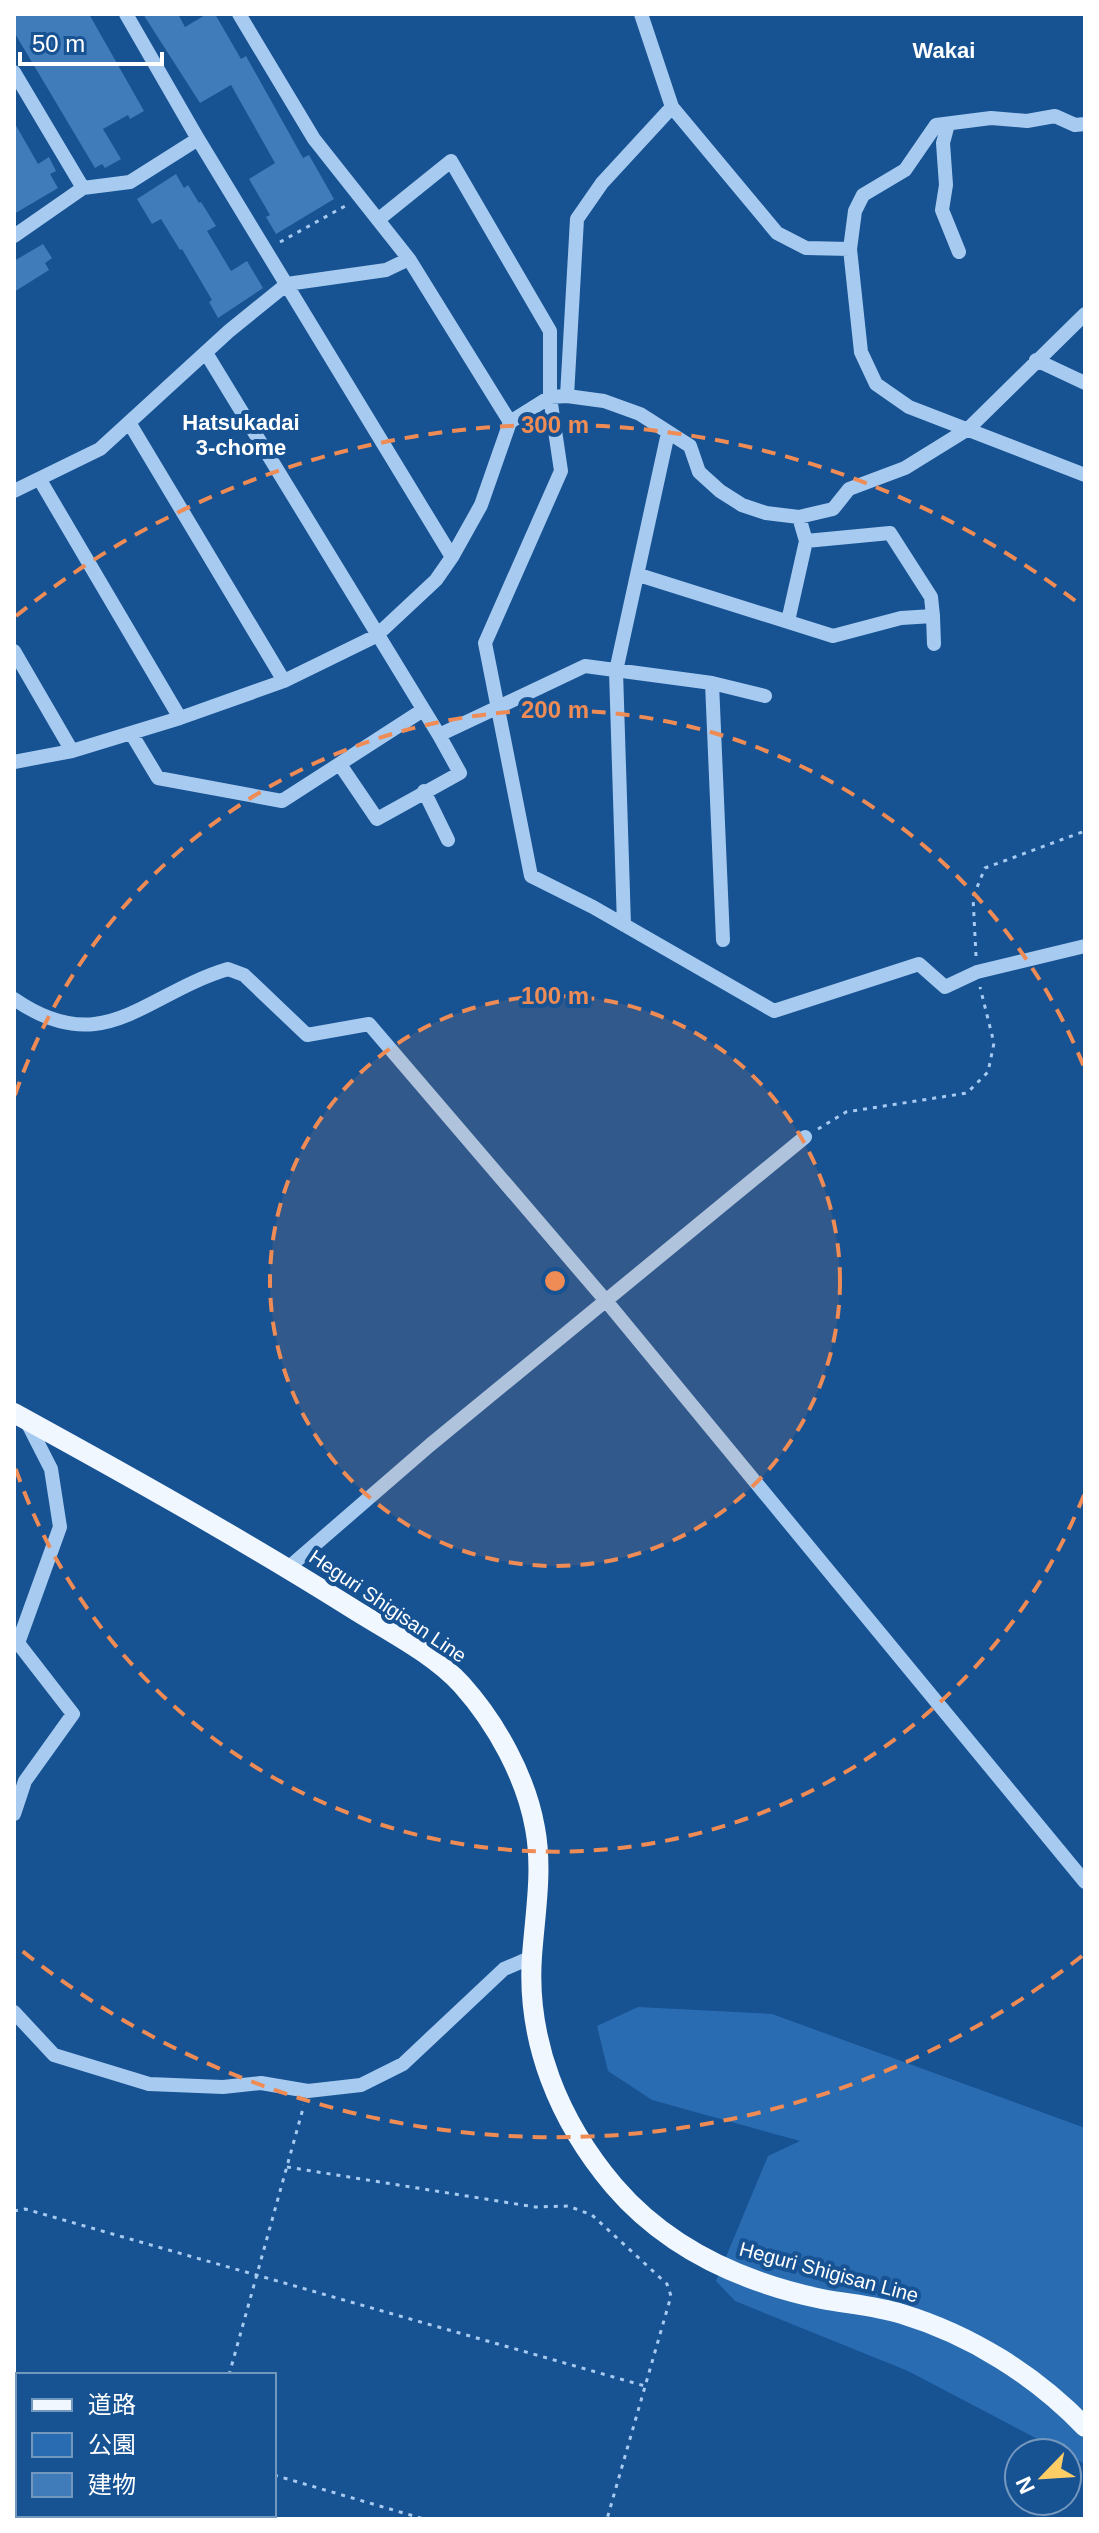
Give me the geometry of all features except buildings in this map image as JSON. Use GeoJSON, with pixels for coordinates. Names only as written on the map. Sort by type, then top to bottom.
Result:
{"type":"FeatureCollection","features":[{"type":"Feature","properties":{"kind":"main road","name":"Heguri Shigisan Line"},"geometry":{"type":"LineString","coordinates":[[20,1416],[288,1568],[416,1649],[460,1683],[492,1724],[517,1774],[535,1827],[539,1893],[532,1957],[531,2006],[543,2060],[562,2111],[614,2186],[649,2222],[715,2266],[818,2298],[901,2313],[998,2355],[1085,2427]]}},
{"type":"Feature","properties":{"kind":"street"},"geometry":{"type":"LineString","coordinates":[[126,14],[198,139],[452,557]]}},
{"type":"Feature","properties":{"kind":"street"},"geometry":{"type":"LineString","coordinates":[[239,14],[314,139],[409,259],[510,422]]}},
{"type":"Feature","properties":{"kind":"street"},"geometry":{"type":"LineString","coordinates":[[641,14],[672,107],[777,233],[806,248],[850,249]]}},
{"type":"Feature","properties":{"kind":"street"},"geometry":{"type":"LineString","coordinates":[[14,72],[83,188]]}},
{"type":"Feature","properties":{"kind":"street"},"geometry":{"type":"LineString","coordinates":[[567,396],[577,219],[602,183],[672,107]]}},
{"type":"Feature","properties":{"kind":"street"},"geometry":{"type":"LineString","coordinates":[[1085,124],[1075,125],[1055,116],[1027,121],[991,118],[936,125],[905,170],[863,195],[855,211],[850,249],[861,352],[876,384],[909,407],[1085,475]]}},
{"type":"Feature","properties":{"kind":"street"},"geometry":{"type":"LineString","coordinates":[[948,124],[943,143],[946,185],[942,210],[959,252]]}},
{"type":"Feature","properties":{"kind":"street"},"geometry":{"type":"LineString","coordinates":[[14,236],[83,188],[130,182],[198,139]]}},
{"type":"Feature","properties":{"kind":"street"},"geometry":{"type":"LineString","coordinates":[[379,219],[427,177],[451,161],[550,331],[550,397],[561,471],[485,643],[531,876],[774,1011],[919,964],[945,987],[977,972],[1085,946]]}},
{"type":"Feature","properties":{"kind":"street"},"geometry":{"type":"LineString","coordinates":[[14,491],[100,449],[287,284],[386,270],[409,259]]}},
{"type":"Feature","properties":{"kind":"street"},"geometry":{"type":"LineString","coordinates":[[14,762],[72,751],[180,718],[284,681],[376,636],[436,580],[452,557],[481,505],[510,422],[550,397],[604,401],[640,414],[690,446],[699,472],[720,491],[742,505],[766,513],[799,517],[833,509],[849,489],[905,468],[968,429],[1085,314]]}},
{"type":"Feature","properties":{"kind":"street"},"geometry":{"type":"LineString","coordinates":[[206,353],[460,773],[377,819],[341,766]]}},
{"type":"Feature","properties":{"kind":"street"},"geometry":{"type":"LineString","coordinates":[[1036,360],[1085,383]]}},
{"type":"Feature","properties":{"kind":"street"},"geometry":{"type":"LineString","coordinates":[[130,424],[284,681]]}},
{"type":"Feature","properties":{"kind":"street"},"geometry":{"type":"LineString","coordinates":[[624,925],[616,671],[668,433]]}},
{"type":"Feature","properties":{"kind":"street"},"geometry":{"type":"LineString","coordinates":[[40,480],[180,718]]}},
{"type":"Feature","properties":{"kind":"street"},"geometry":{"type":"LineString","coordinates":[[788,621],[806,541],[799,517]]}},
{"type":"Feature","properties":{"kind":"street"},"geometry":{"type":"LineString","coordinates":[[806,541],[890,533],[931,597],[934,644]]}},
{"type":"Feature","properties":{"kind":"street"},"geometry":{"type":"LineString","coordinates":[[639,575],[833,636],[901,618],[933,616]]}},
{"type":"Feature","properties":{"kind":"street"},"geometry":{"type":"LineString","coordinates":[[14,651],[72,751]]}},
{"type":"Feature","properties":{"kind":"street"},"geometry":{"type":"LineString","coordinates":[[439,735],[585,666],[712,683],[765,696]]}},
{"type":"Feature","properties":{"kind":"street"},"geometry":{"type":"LineString","coordinates":[[712,683],[723,940]]}},
{"type":"Feature","properties":{"kind":"street"},"geometry":{"type":"LineString","coordinates":[[131,733],[158,778],[282,801],[341,766],[423,710]]}},
{"type":"Feature","properties":{"kind":"street"},"geometry":{"type":"LineString","coordinates":[[424,791],[448,840]]}},
{"type":"Feature","properties":{"kind":"street"},"geometry":{"type":"LineString","coordinates":[[14,999],[27,1008],[86,1028],[107,1024],[228,969],[244,975],[307,1035],[369,1024],[607,1302],[1085,1882]]}},
{"type":"Feature","properties":{"kind":"street"},"geometry":{"type":"LineString","coordinates":[[288,1568],[430,1445],[805,1137]]}},
{"type":"Feature","properties":{"kind":"street"},"geometry":{"type":"LineString","coordinates":[[14,1814],[25,1781],[73,1714],[16,1644],[60,1527],[51,1469],[20,1416]]}},
{"type":"Feature","properties":{"kind":"street"},"geometry":{"type":"LineString","coordinates":[[14,2012],[54,2055],[149,2084],[223,2087],[261,2083],[308,2091],[361,2085],[403,2064],[504,1969],[532,1957]]}},
{"type":"Feature","properties":{"kind":"path"},"geometry":{"type":"LineString","coordinates":[[266,250],[361,197]]}},
{"type":"Feature","properties":{"kind":"path"},"geometry":{"type":"LineString","coordinates":[[805,1137],[846,1112],[967,1093],[988,1072],[994,1043],[977,972],[973,897],[985,868],[1085,831]]}},
{"type":"Feature","properties":{"kind":"path"},"geometry":{"type":"LineString","coordinates":[[230,2373],[308,2091]]}},
{"type":"Feature","properties":{"kind":"path"},"geometry":{"type":"LineString","coordinates":[[287,2167],[535,2207],[568,2206],[592,2215],[667,2284],[671,2296],[607,2519]]}},
{"type":"Feature","properties":{"kind":"path"},"geometry":{"type":"LineString","coordinates":[[14,2211],[25,2209],[645,2386]]}},
{"type":"Feature","properties":{"kind":"path"},"geometry":{"type":"LineString","coordinates":[[276,2476],[424,2519]]}},
{"type":"Feature","properties":{"kind":"green space"},"geometry":{"type":"Polygon","coordinates":[[[638,2007],[772,2014],[1085,2128],[1085,2464],[1083,2437],[1034,2437],[908,2371],[735,2301],[716,2281],[768,2156],[800,2141],[652,2100],[608,2071],[597,2026],[638,2007]]]}},
{"type":"Feature","properties":{"kind":"district","name":"Wakai"},"geometry":{"type":"Point","coordinates":[944,50]}},
{"type":"Feature","properties":{"kind":"district","name":"Hatsukadai 3-chome"},"geometry":{"type":"Point","coordinates":[241,434]}}]}
